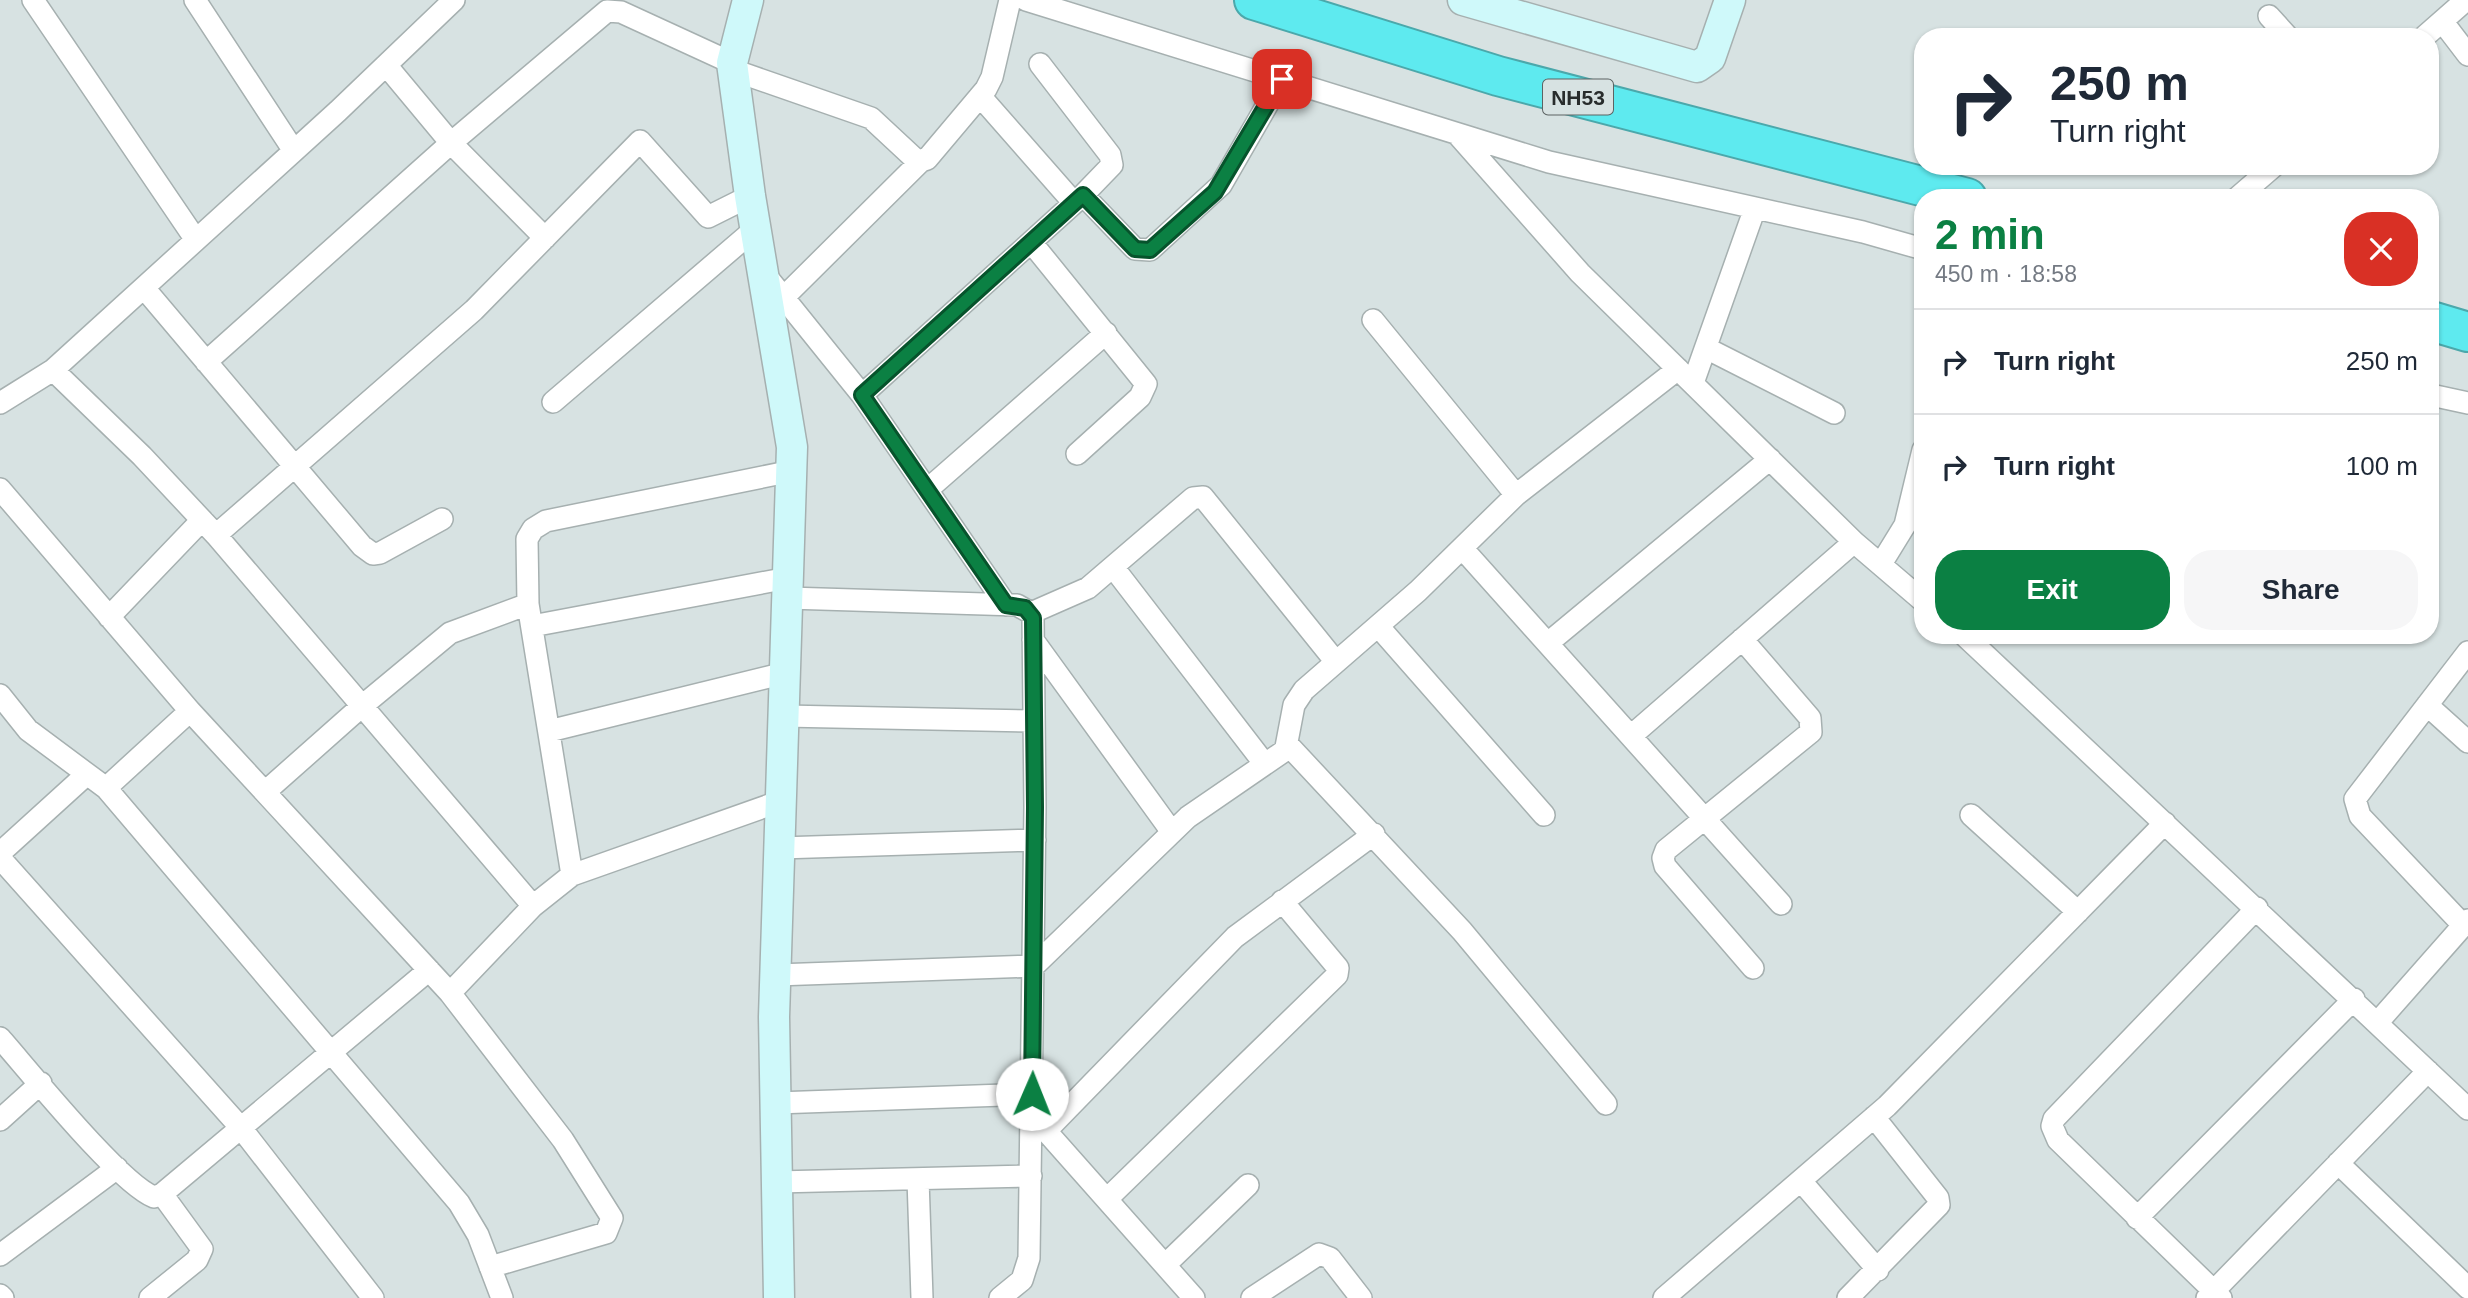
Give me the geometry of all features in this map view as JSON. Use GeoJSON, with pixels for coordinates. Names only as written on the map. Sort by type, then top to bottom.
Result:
{"type":"FeatureCollection","features":[{"type":"Feature","properties":{"kind":"highway","name":"NH53"},"geometry":{"type":"LineString","coordinates":[[1254,0],[1498,76],[1932,189]]}},
{"type":"Feature","properties":{"kind":"highway"},"geometry":{"type":"LineString","coordinates":[[2439,323],[2468,331]]}},
{"type":"Feature","properties":{"kind":"main road"},"geometry":{"type":"LineString","coordinates":[[748,0],[732,67],[755,229],[792,447],[776,975],[779,1298]]}},
{"type":"Feature","properties":{"kind":"main road"},"geometry":{"type":"LineString","coordinates":[[1462,0],[1696,67],[1710,58],[1730,0]]}},
{"type":"Feature","properties":{"kind":"street"},"geometry":{"type":"LineString","coordinates":[[33,0],[196,240]]}},
{"type":"Feature","properties":{"kind":"street"},"geometry":{"type":"LineString","coordinates":[[195,0],[294,151]]}},
{"type":"Feature","properties":{"kind":"street"},"geometry":{"type":"LineString","coordinates":[[0,402],[53,370],[294,151],[454,0]]}},
{"type":"Feature","properties":{"kind":"street"},"geometry":{"type":"LineString","coordinates":[[784,297],[922,161],[980,96],[992,77],[1010,0]]}},
{"type":"Feature","properties":{"kind":"street"},"geometry":{"type":"LineString","coordinates":[[1026,0],[1549,162],[1875,235],[1914,246]]}},
{"type":"Feature","properties":{"kind":"street"},"geometry":{"type":"LineString","coordinates":[[2434,28],[2466,0]]}},
{"type":"Feature","properties":{"kind":"street"},"geometry":{"type":"LineString","coordinates":[[206,362],[451,143],[607,11],[621,12],[732,67],[871,118],[914,158],[922,161]]}},
{"type":"Feature","properties":{"kind":"street"},"geometry":{"type":"LineString","coordinates":[[2269,16],[2280,28]]}},
{"type":"Feature","properties":{"kind":"street"},"geometry":{"type":"LineString","coordinates":[[2442,21],[2468,55]]}},
{"type":"Feature","properties":{"kind":"street"},"geometry":{"type":"LineString","coordinates":[[862,395],[1109,169],[1110,155],[1040,64]]}},
{"type":"Feature","properties":{"kind":"street"},"geometry":{"type":"LineString","coordinates":[[387,65],[451,143],[545,238]]}},
{"type":"Feature","properties":{"kind":"street"},"geometry":{"type":"LineString","coordinates":[[980,96],[1078,199],[1135,249],[1150,250],[1215,192],[1282,79]]}},
{"type":"Feature","properties":{"kind":"street"},"geometry":{"type":"LineString","coordinates":[[1457,134],[1580,273],[1854,542],[1914,593]]}},
{"type":"Feature","properties":{"kind":"street"},"geometry":{"type":"LineString","coordinates":[[109,617],[209,527],[295,467],[474,310],[640,141],[708,216],[750,196]]}},
{"type":"Feature","properties":{"kind":"street"},"geometry":{"type":"LineString","coordinates":[[2247,189],[2264,175]]}},
{"type":"Feature","properties":{"kind":"street"},"geometry":{"type":"LineString","coordinates":[[776,975],[1034,966],[1172,832],[1286,747],[1296,700],[1516,495],[1686,376],[1706,348],[1755,208]]}},
{"type":"Feature","properties":{"kind":"street"},"geometry":{"type":"LineString","coordinates":[[553,402],[755,229]]}},
{"type":"Feature","properties":{"kind":"street"},"geometry":{"type":"LineString","coordinates":[[1031,242],[1146,384],[1140,397],[1077,454]]}},
{"type":"Feature","properties":{"kind":"street"},"geometry":{"type":"LineString","coordinates":[[762,270],[862,395],[1006,605]]}},
{"type":"Feature","properties":{"kind":"street"},"geometry":{"type":"LineString","coordinates":[[144,288],[362,546],[373,554],[380,553],[442,519]]}},
{"type":"Feature","properties":{"kind":"street"},"geometry":{"type":"LineString","coordinates":[[1373,320],[1516,495]]}},
{"type":"Feature","properties":{"kind":"street"},"geometry":{"type":"LineString","coordinates":[[927,490],[1106,333]]}},
{"type":"Feature","properties":{"kind":"street"},"geometry":{"type":"LineString","coordinates":[[1706,348],[1834,413]]}},
{"type":"Feature","properties":{"kind":"street"},"geometry":{"type":"LineString","coordinates":[[53,370],[142,456],[209,527],[533,906]]}},
{"type":"Feature","properties":{"kind":"street"},"geometry":{"type":"LineString","coordinates":[[2439,397],[2468,402]]}},
{"type":"Feature","properties":{"kind":"street"},"geometry":{"type":"LineString","coordinates":[[1548,643],[1770,459]]}},
{"type":"Feature","properties":{"kind":"street"},"geometry":{"type":"LineString","coordinates":[[572,875],[528,604],[527,539],[533,528],[546,521],[792,471]]}},
{"type":"Feature","properties":{"kind":"street"},"geometry":{"type":"LineString","coordinates":[[1881,564],[1905,525],[1914,488]]}},
{"type":"Feature","properties":{"kind":"street"},"geometry":{"type":"LineString","coordinates":[[0,489],[190,711],[450,993],[563,1140],[612,1218],[606,1233],[490,1267]]}},
{"type":"Feature","properties":{"kind":"street"},"geometry":{"type":"LineString","coordinates":[[1031,613],[1088,588],[1192,498],[1203,497],[1336,662]]}},
{"type":"Feature","properties":{"kind":"street"},"geometry":{"type":"LineString","coordinates":[[1631,736],[1854,542]]}},
{"type":"Feature","properties":{"kind":"street"},"geometry":{"type":"LineString","coordinates":[[1462,548],[1781,904]]}},
{"type":"Feature","properties":{"kind":"street"},"geometry":{"type":"LineString","coordinates":[[1113,567],[1264,763]]}},
{"type":"Feature","properties":{"kind":"street"},"geometry":{"type":"LineString","coordinates":[[532,626],[788,588],[1017,605],[1031,613]]}},
{"type":"Feature","properties":{"kind":"street"},"geometry":{"type":"LineString","coordinates":[[265,792],[450,633],[528,604]]}},
{"type":"Feature","properties":{"kind":"street"},"geometry":{"type":"LineString","coordinates":[[1000,1298],[1022,1280],[1028,1266],[1031,1176],[1039,1123],[1032,1094],[1035,840],[1031,613]]}},
{"type":"Feature","properties":{"kind":"street"},"geometry":{"type":"LineString","coordinates":[[1378,626],[1544,815]]}},
{"type":"Feature","properties":{"kind":"street"},"geometry":{"type":"LineString","coordinates":[[1742,639],[1810,718],[1812,725],[1806,737],[1703,817],[1666,850],[1663,858],[1665,866],[1753,968]]}},
{"type":"Feature","properties":{"kind":"street"},"geometry":{"type":"LineString","coordinates":[[1033,640],[1172,832]]}},
{"type":"Feature","properties":{"kind":"street"},"geometry":{"type":"LineString","coordinates":[[1974,644],[2468,1109]]}},
{"type":"Feature","properties":{"kind":"street"},"geometry":{"type":"LineString","coordinates":[[2378,1022],[2465,922],[2356,807],[2359,792],[2468,652]]}},
{"type":"Feature","properties":{"kind":"street"},"geometry":{"type":"LineString","coordinates":[[549,731],[785,673]]}},
{"type":"Feature","properties":{"kind":"street"},"geometry":{"type":"LineString","coordinates":[[0,695],[28,730],[106,788],[459,1203],[478,1235],[502,1298]]}},
{"type":"Feature","properties":{"kind":"street"},"geometry":{"type":"LineString","coordinates":[[2427,705],[2468,742]]}},
{"type":"Feature","properties":{"kind":"street"},"geometry":{"type":"LineString","coordinates":[[106,788],[190,711]]}},
{"type":"Feature","properties":{"kind":"street"},"geometry":{"type":"LineString","coordinates":[[784,716],[1034,721]]}},
{"type":"Feature","properties":{"kind":"street"},"geometry":{"type":"LineString","coordinates":[[1286,747],[1296,749],[1462,932],[1606,1104]]}},
{"type":"Feature","properties":{"kind":"street"},"geometry":{"type":"LineString","coordinates":[[87,774],[0,855],[241,1128],[373,1298]]}},
{"type":"Feature","properties":{"kind":"street"},"geometry":{"type":"LineString","coordinates":[[450,993],[533,906],[572,875],[781,801]]}},
{"type":"Feature","properties":{"kind":"street"},"geometry":{"type":"LineString","coordinates":[[1971,815],[2078,912]]}},
{"type":"Feature","properties":{"kind":"street"},"geometry":{"type":"LineString","coordinates":[[1664,1298],[1874,1117],[2165,823]]}},
{"type":"Feature","properties":{"kind":"street"},"geometry":{"type":"LineString","coordinates":[[1039,1123],[1226,945],[1374,834]]}},
{"type":"Feature","properties":{"kind":"street"},"geometry":{"type":"LineString","coordinates":[[780,848],[1035,840]]}},
{"type":"Feature","properties":{"kind":"street"},"geometry":{"type":"LineString","coordinates":[[1107,1199],[1337,975],[1338,968],[1282,901]]}},
{"type":"Feature","properties":{"kind":"street"},"geometry":{"type":"LineString","coordinates":[[2257,908],[2054,1119],[2052,1126],[2058,1140],[2214,1296],[2428,1071]]}},
{"type":"Feature","properties":{"kind":"street"},"geometry":{"type":"LineString","coordinates":[[0,1038],[117,1168],[144,1193],[154,1197],[162,1194],[429,970]]}},
{"type":"Feature","properties":{"kind":"street"},"geometry":{"type":"LineString","coordinates":[[2137,1217],[2354,999]]}},
{"type":"Feature","properties":{"kind":"street"},"geometry":{"type":"LineString","coordinates":[[0,1120],[41,1083]]}},
{"type":"Feature","properties":{"kind":"street"},"geometry":{"type":"LineString","coordinates":[[776,1102],[1032,1094]]}},
{"type":"Feature","properties":{"kind":"street"},"geometry":{"type":"LineString","coordinates":[[1848,1298],[1939,1205],[1938,1198],[1874,1117]]}},
{"type":"Feature","properties":{"kind":"street"},"geometry":{"type":"LineString","coordinates":[[1039,1123],[1194,1298]]}},
{"type":"Feature","properties":{"kind":"street"},"geometry":{"type":"LineString","coordinates":[[2339,1163],[2468,1288]]}},
{"type":"Feature","properties":{"kind":"street"},"geometry":{"type":"LineString","coordinates":[[0,1255],[117,1168]]}},
{"type":"Feature","properties":{"kind":"street"},"geometry":{"type":"LineString","coordinates":[[777,1182],[1031,1176]]}},
{"type":"Feature","properties":{"kind":"street"},"geometry":{"type":"LineString","coordinates":[[918,1179],[922,1298]]}},
{"type":"Feature","properties":{"kind":"street"},"geometry":{"type":"LineString","coordinates":[[1801,1181],[1878,1270]]}},
{"type":"Feature","properties":{"kind":"street"},"geometry":{"type":"LineString","coordinates":[[1165,1265],[1248,1185]]}},
{"type":"Feature","properties":{"kind":"street"},"geometry":{"type":"LineString","coordinates":[[150,1298],[197,1260],[202,1249],[162,1194]]}},
{"type":"Feature","properties":{"kind":"street"},"geometry":{"type":"LineString","coordinates":[[1252,1298],[1319,1254],[1330,1258],[1361,1298]]}},
{"type":"Feature","properties":{"kind":"route"},"geometry":{"type":"LineString","coordinates":[[1032,1094],[1035,807],[1033,618],[1025,608],[1006,605],[862,395],[1083,195],[1135,249],[1150,250],[1221,186],[1282,79]]}}]}
